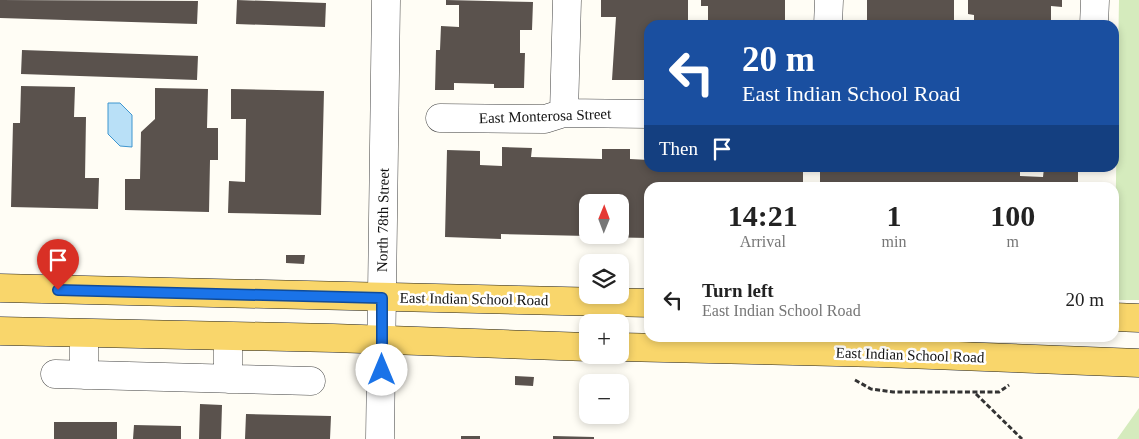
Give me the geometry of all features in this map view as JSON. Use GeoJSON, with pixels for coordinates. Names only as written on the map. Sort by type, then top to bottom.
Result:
{"type":"FeatureCollection","features":[{"type":"Feature","properties":{"kind":"main road","name":"East Indian School Road"},"geometry":{"type":"LineString","coordinates":[[0,288],[644,303]]}},
{"type":"Feature","properties":{"kind":"main road"},"geometry":{"type":"LineString","coordinates":[[1119,317],[1139,318]]}},
{"type":"Feature","properties":{"kind":"main road"},"geometry":{"type":"LineString","coordinates":[[0,332],[579,346]]}},
{"type":"Feature","properties":{"kind":"main road","name":"East Indian School Road"},"geometry":{"type":"LineString","coordinates":[[629,347],[847,352],[1139,363]]}},
{"type":"Feature","properties":{"kind":"street","name":"North 78th Street"},"geometry":{"type":"LineString","coordinates":[[380,439],[386,0]]}},
{"type":"Feature","properties":{"kind":"street"},"geometry":{"type":"LineString","coordinates":[[564,113],[567,0]]}},
{"type":"Feature","properties":{"kind":"street"},"geometry":{"type":"LineString","coordinates":[[828,20],[829,0]]}},
{"type":"Feature","properties":{"kind":"street"},"geometry":{"type":"LineString","coordinates":[[1094,20],[1095,0]]}},
{"type":"Feature","properties":{"kind":"street","name":"East Monterosa Street"},"geometry":{"type":"LineString","coordinates":[[440,118],[545,119],[564,113],[644,114]]}},
{"type":"Feature","properties":{"kind":"street"},"geometry":{"type":"LineString","coordinates":[[84,334],[84,375]]}},
{"type":"Feature","properties":{"kind":"street"},"geometry":{"type":"LineString","coordinates":[[228,338],[228,379]]}},
{"type":"Feature","properties":{"kind":"street"},"geometry":{"type":"LineString","coordinates":[[55,374],[311,381]]}},
{"type":"Feature","properties":{"kind":"path"},"geometry":{"type":"LineString","coordinates":[[847,352],[851,378],[871,389],[893,392],[999,392],[1009,385],[1012,358]]}},
{"type":"Feature","properties":{"kind":"path"},"geometry":{"type":"LineString","coordinates":[[976,393],[1022,439]]}},
{"type":"Feature","properties":{"kind":"green space"},"geometry":{"type":"Polygon","coordinates":[[[1119,0],[1139,0],[1139,300],[1119,300],[1119,182],[1116,182],[1116,172],[1119,172],[1119,0]]]}},
{"type":"Feature","properties":{"kind":"green space"},"geometry":{"type":"Polygon","coordinates":[[[1139,408],[1139,439],[1117,439],[1139,408]]]}},
{"type":"Feature","properties":{"kind":"water"},"geometry":{"type":"Polygon","coordinates":[[[108,103],[120,103],[132,115],[132,147],[120,146],[108,134],[108,103]]]}},
{"type":"Feature","properties":{"kind":"building"},"geometry":{"type":"Polygon","coordinates":[[[0,0],[198,1],[197,24],[0,18],[0,0]]]}},
{"type":"Feature","properties":{"kind":"building"},"geometry":{"type":"Polygon","coordinates":[[[237,0],[326,3],[325,27],[236,24],[237,0]]]}},
{"type":"Feature","properties":{"kind":"building"},"geometry":{"type":"Polygon","coordinates":[[[446,0],[533,2],[532,30],[520,30],[520,53],[525,53],[524,88],[494,88],[494,84],[454,83],[454,90],[435,90],[436,50],[440,50],[441,26],[459,27],[459,5],[446,5],[446,0]]]}},
{"type":"Feature","properties":{"kind":"building"},"geometry":{"type":"Polygon","coordinates":[[[601,0],[688,0],[688,20],[644,20],[644,80],[612,80],[616,17],[601,17],[601,0]]]}},
{"type":"Feature","properties":{"kind":"building"},"geometry":{"type":"Polygon","coordinates":[[[701,0],[785,0],[785,20],[708,20],[708,6],[701,6],[701,0]]]}},
{"type":"Feature","properties":{"kind":"building"},"geometry":{"type":"Polygon","coordinates":[[[867,0],[954,0],[954,20],[867,20],[867,0]]]}},
{"type":"Feature","properties":{"kind":"building"},"geometry":{"type":"Polygon","coordinates":[[[968,0],[1062,0],[1062,7],[1051,6],[1051,20],[974,20],[974,15],[968,14],[968,0]]]}},
{"type":"Feature","properties":{"kind":"building"},"geometry":{"type":"Polygon","coordinates":[[[22,50],[198,56],[197,80],[21,74],[22,50]]]}},
{"type":"Feature","properties":{"kind":"building"},"geometry":{"type":"Polygon","coordinates":[[[21,86],[75,87],[74,117],[86,117],[85,178],[99,178],[98,209],[11,207],[13,123],[20,123],[21,86]]]}},
{"type":"Feature","properties":{"kind":"building"},"geometry":{"type":"Polygon","coordinates":[[[155,88],[208,89],[207,128],[218,128],[218,160],[210,160],[209,212],[125,210],[125,179],[140,179],[141,132],[155,119],[155,88]]]}},
{"type":"Feature","properties":{"kind":"building"},"geometry":{"type":"Polygon","coordinates":[[[231,89],[324,91],[321,215],[228,213],[229,181],[245,182],[246,119],[231,119],[231,89]]]}},
{"type":"Feature","properties":{"kind":"building"},"geometry":{"type":"Polygon","coordinates":[[[502,147],[532,148],[531,157],[602,159],[602,149],[630,149],[630,159],[644,160],[644,172],[803,172],[803,182],[644,182],[644,238],[629,238],[629,194],[579,194],[579,236],[501,234],[501,239],[445,237],[447,150],[480,151],[480,165],[502,166],[502,147]]]}},
{"type":"Feature","properties":{"kind":"building"},"geometry":{"type":"Polygon","coordinates":[[[820,172],[1020,172],[1020,176],[1043,177],[1044,172],[1078,172],[1078,182],[820,182],[820,172]]]}},
{"type":"Feature","properties":{"kind":"building"},"geometry":{"type":"Polygon","coordinates":[[[286,255],[305,255],[304,264],[286,263],[286,255]]]}},
{"type":"Feature","properties":{"kind":"building"},"geometry":{"type":"Polygon","coordinates":[[[515,376],[534,377],[533,386],[515,385],[515,376]]]}},
{"type":"Feature","properties":{"kind":"building"},"geometry":{"type":"Polygon","coordinates":[[[200,404],[222,405],[221,439],[199,439],[200,404]]]}},
{"type":"Feature","properties":{"kind":"building"},"geometry":{"type":"Polygon","coordinates":[[[246,414],[331,416],[330,439],[245,439],[246,414]]]}},
{"type":"Feature","properties":{"kind":"building"},"geometry":{"type":"Polygon","coordinates":[[[54,422],[117,422],[117,439],[54,439],[54,422]]]}},
{"type":"Feature","properties":{"kind":"building"},"geometry":{"type":"Polygon","coordinates":[[[134,425],[181,426],[181,439],[133,439],[134,425]]]}},
{"type":"Feature","properties":{"kind":"building"},"geometry":{"type":"Polygon","coordinates":[[[461,436],[480,436],[480,439],[461,439],[461,436]]]}},
{"type":"Feature","properties":{"kind":"building"},"geometry":{"type":"Polygon","coordinates":[[[553,436],[594,437],[594,439],[553,439],[553,436]]]}},
{"type":"Feature","properties":{"kind":"route"},"geometry":{"type":"LineString","coordinates":[[58,290],[382,298],[382,370]]}}]}
